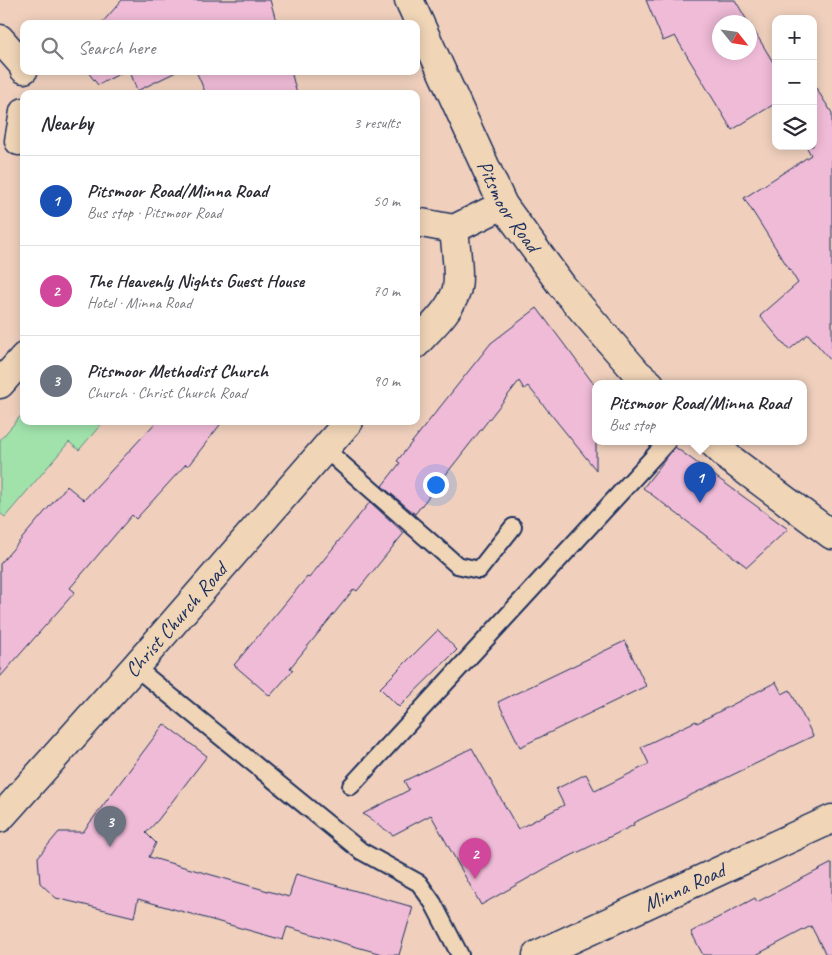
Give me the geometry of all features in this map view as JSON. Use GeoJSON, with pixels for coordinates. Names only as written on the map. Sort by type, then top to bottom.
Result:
{"type":"FeatureCollection","features":[{"type":"Feature","properties":{"kind":"street","name":"Pitsmoor Road"},"geometry":{"type":"LineString","coordinates":[[409,0],[418,20]]}},
{"type":"Feature","properties":{"kind":"street","name":"Pitsmoor Road"},"geometry":{"type":"LineString","coordinates":[[420,24],[503,205],[562,286],[637,373],[645,380]]}},
{"type":"Feature","properties":{"kind":"street"},"geometry":{"type":"LineString","coordinates":[[0,39],[20,62]]}},
{"type":"Feature","properties":{"kind":"street"},"geometry":{"type":"LineString","coordinates":[[25,75],[28,85],[27,90]]}},
{"type":"Feature","properties":{"kind":"street"},"geometry":{"type":"LineString","coordinates":[[14,139],[20,123]]}},
{"type":"Feature","properties":{"kind":"street"},"geometry":{"type":"LineString","coordinates":[[420,223],[454,229],[503,205]]}},
{"type":"Feature","properties":{"kind":"street"},"geometry":{"type":"LineString","coordinates":[[420,340],[446,311],[457,290],[454,229]]}},
{"type":"Feature","properties":{"kind":"street"},"geometry":{"type":"LineString","coordinates":[[0,384],[20,362]]}},
{"type":"Feature","properties":{"kind":"street","name":"Christ Church Road"},"geometry":{"type":"LineString","coordinates":[[0,818],[135,667],[346,425]]}},
{"type":"Feature","properties":{"kind":"street"},"geometry":{"type":"LineString","coordinates":[[715,445],[729,458],[832,535]]}},
{"type":"Feature","properties":{"kind":"street","name":"Minna Road"},"geometry":{"type":"LineString","coordinates":[[537,955],[832,819]]}},
{"type":"Feature","properties":{"kind":"lane"},"geometry":{"type":"LineString","coordinates":[[351,786],[664,445]]}},
{"type":"Feature","properties":{"kind":"lane"},"geometry":{"type":"LineString","coordinates":[[325,449],[457,565],[479,570],[512,527]]}},
{"type":"Feature","properties":{"kind":"lane"},"geometry":{"type":"LineString","coordinates":[[135,667],[362,851],[419,883],[433,903],[460,955]]}},
{"type":"Feature","properties":{"kind":"green space"},"geometry":{"type":"Polygon","coordinates":[[[20,417],[20,425],[101,425],[79,450],[69,442],[5,517],[0,513],[0,440],[20,417]]]}},
{"type":"Feature","properties":{"kind":"building"},"geometry":{"type":"Polygon","coordinates":[[[122,0],[270,0],[276,20],[104,20],[122,0]]]}},
{"type":"Feature","properties":{"kind":"building"},"geometry":{"type":"Polygon","coordinates":[[[646,0],[735,0],[744,15],[712,15],[712,60],[757,60],[757,36],[772,60],[772,105],[732,130],[675,36],[663,41],[646,0]]]}},
{"type":"Feature","properties":{"kind":"building"},"geometry":{"type":"Polygon","coordinates":[[[90,75],[117,75],[98,85],[90,75]]]}},
{"type":"Feature","properties":{"kind":"building"},"geometry":{"type":"Polygon","coordinates":[[[131,75],[170,75],[139,90],[137,90],[131,75]]]}},
{"type":"Feature","properties":{"kind":"building"},"geometry":{"type":"Polygon","coordinates":[[[198,75],[292,75],[296,90],[204,90],[198,75]]]}},
{"type":"Feature","properties":{"kind":"building"},"geometry":{"type":"Polygon","coordinates":[[[817,90],[832,113],[832,362],[808,334],[789,350],[760,316],[798,283],[744,198],[811,155],[808,150],[817,150],[817,90]]]}},
{"type":"Feature","properties":{"kind":"building"},"geometry":{"type":"Polygon","coordinates":[[[537,308],[592,382],[592,445],[596,445],[596,470],[528,386],[524,389],[519,381],[415,514],[382,486],[400,463],[397,461],[491,343],[537,308]]]}},
{"type":"Feature","properties":{"kind":"building"},"geometry":{"type":"Polygon","coordinates":[[[153,425],[220,425],[188,466],[186,464],[136,519],[132,515],[70,588],[75,592],[0,677],[0,564],[67,486],[84,500],[153,425]]]}},
{"type":"Feature","properties":{"kind":"building"},"geometry":{"type":"Polygon","coordinates":[[[675,447],[788,529],[747,567],[643,488],[675,447]]]}},
{"type":"Feature","properties":{"kind":"building"},"geometry":{"type":"Polygon","coordinates":[[[370,502],[404,533],[357,591],[354,589],[290,668],[293,670],[270,696],[234,665],[307,577],[309,578],[370,502]]]}},
{"type":"Feature","properties":{"kind":"building"},"geometry":{"type":"Polygon","coordinates":[[[438,630],[457,650],[399,707],[380,688],[438,630]]]}},
{"type":"Feature","properties":{"kind":"building"},"geometry":{"type":"Polygon","coordinates":[[[625,641],[646,686],[520,747],[498,702],[625,641]]]}},
{"type":"Feature","properties":{"kind":"building"},"geometry":{"type":"Polygon","coordinates":[[[776,682],[782,694],[790,690],[813,736],[633,823],[634,825],[548,867],[481,905],[431,815],[393,835],[363,814],[409,790],[404,781],[472,748],[518,829],[564,805],[556,789],[586,774],[595,791],[649,764],[641,747],[696,721],[697,723],[776,682]]]}},
{"type":"Feature","properties":{"kind":"building"},"geometry":{"type":"Polygon","coordinates":[[[164,724],[207,756],[146,833],[156,843],[149,857],[289,897],[296,874],[413,907],[399,955],[385,955],[287,927],[283,940],[138,899],[134,917],[56,898],[40,883],[38,857],[59,832],[83,832],[164,724]]]}},
{"type":"Feature","properties":{"kind":"building"},"geometry":{"type":"Polygon","coordinates":[[[832,863],[832,955],[826,955],[811,926],[756,955],[703,955],[691,932],[755,898],[757,902],[832,863]]]}},
{"type":"Feature","properties":{"kind":"place","name":"Pitsmoor Road/Minna Road"},"geometry":{"type":"Point","coordinates":[700,503]}},
{"type":"Feature","properties":{"kind":"place","name":"Pitsmoor Methodist Church"},"geometry":{"type":"Point","coordinates":[110,847]}},
{"type":"Feature","properties":{"kind":"place","name":"The Heavenly Nights Guest House"},"geometry":{"type":"Point","coordinates":[475,879]}}]}
